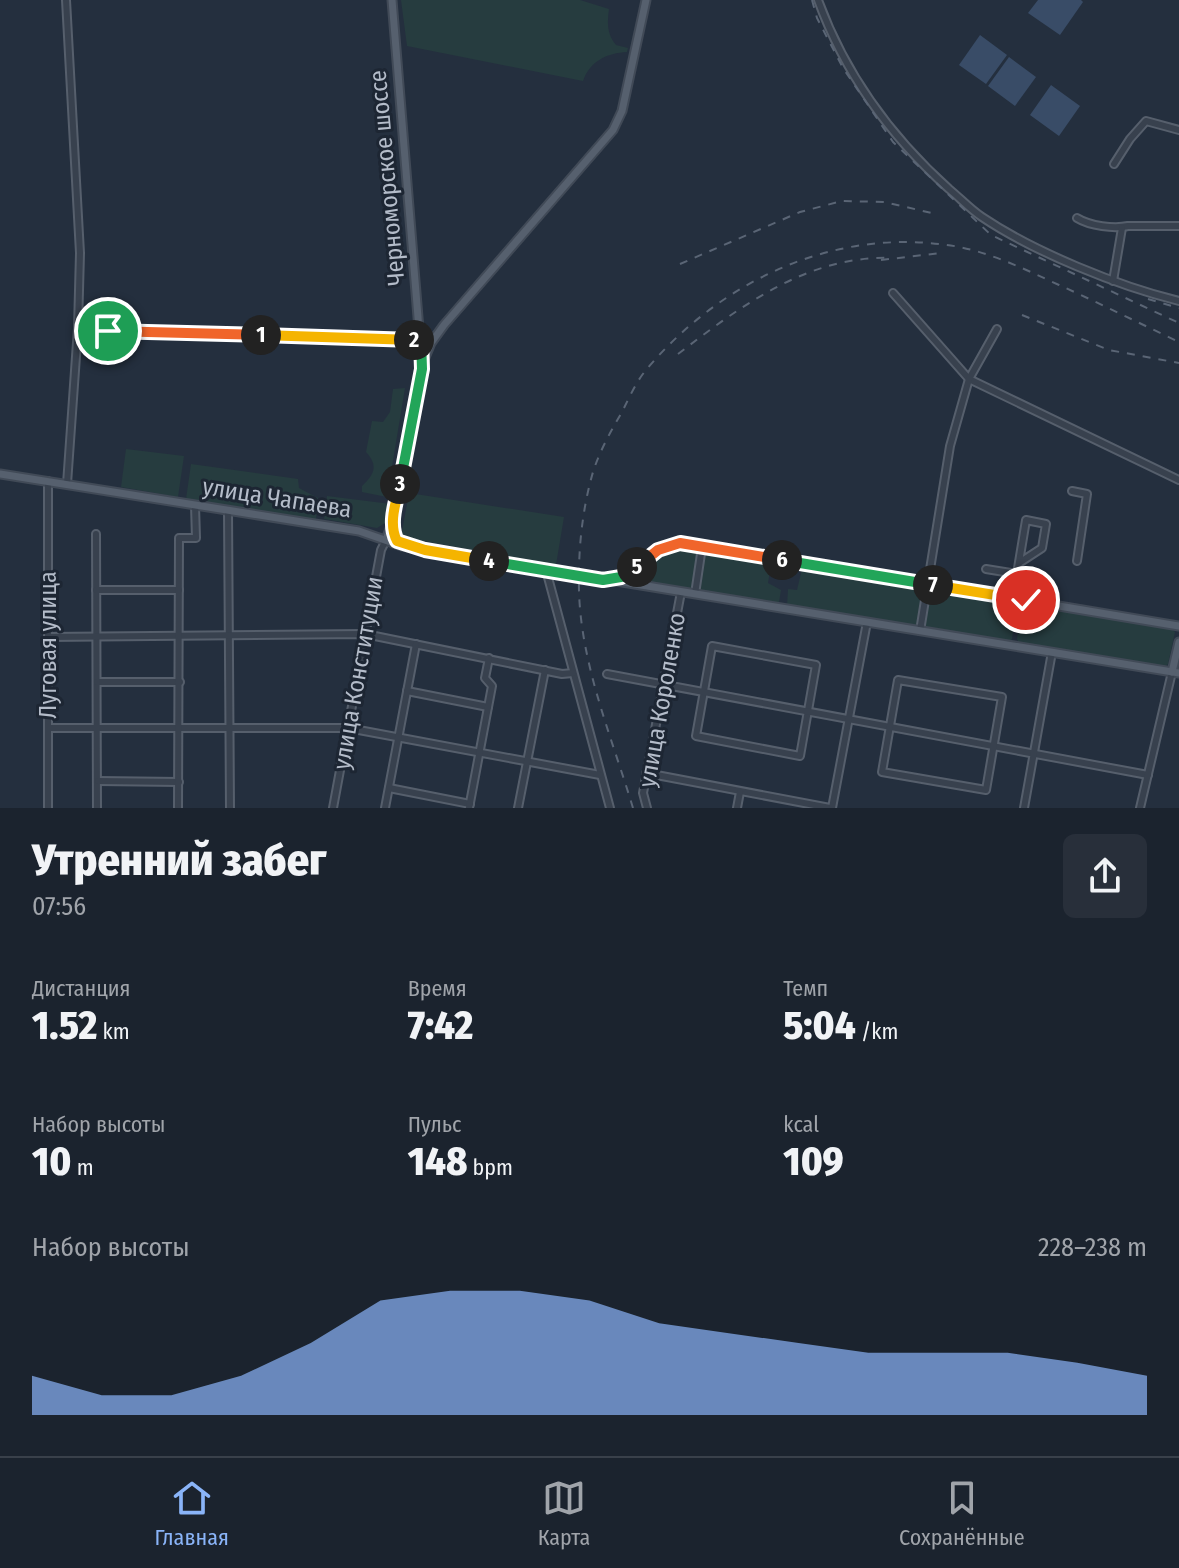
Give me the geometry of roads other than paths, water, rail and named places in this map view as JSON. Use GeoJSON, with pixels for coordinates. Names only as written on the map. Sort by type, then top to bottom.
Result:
{"type":"FeatureCollection","features":[{"type":"Feature","properties":{"kind":"main road","name":"Черноморское шоссе"},"geometry":{"type":"LineString","coordinates":[[386,540],[393,520],[422,366],[392,0]]}},
{"type":"Feature","properties":{"kind":"main road"},"geometry":{"type":"LineString","coordinates":[[422,366],[431,343],[444,325],[613,130],[622,111],[646,0]]}},
{"type":"Feature","properties":{"kind":"main road"},"geometry":{"type":"LineString","coordinates":[[421,340],[444,325]]}},
{"type":"Feature","properties":{"kind":"main road","name":"улица Чапаева"},"geometry":{"type":"LineString","coordinates":[[0,474],[359,531],[402,546],[603,580],[1176,672]]}},
{"type":"Feature","properties":{"kind":"main road"},"geometry":{"type":"LineString","coordinates":[[393,520],[397,541],[425,550]]}},
{"type":"Feature","properties":{"kind":"main road"},"geometry":{"type":"LineString","coordinates":[[603,580],[621,577],[658,550],[680,543],[1179,626]]}},
{"type":"Feature","properties":{"kind":"main road"},"geometry":{"type":"LineString","coordinates":[[1176,672],[1179,642]]}},
{"type":"Feature","properties":{"kind":"street"},"geometry":{"type":"LineString","coordinates":[[66,0],[80,253],[67,484]]}},
{"type":"Feature","properties":{"kind":"street"},"geometry":{"type":"LineString","coordinates":[[818,0],[831,36],[864,94],[919,162],[979,216],[1015,237],[1113,281],[1179,301]]}},
{"type":"Feature","properties":{"kind":"street"},"geometry":{"type":"LineString","coordinates":[[1114,164],[1146,121],[1179,130]]}},
{"type":"Feature","properties":{"kind":"street"},"geometry":{"type":"LineString","coordinates":[[1077,218],[1085,223],[1122,228],[1179,226]]}},
{"type":"Feature","properties":{"kind":"street"},"geometry":{"type":"LineString","coordinates":[[1113,281],[1122,228]]}},
{"type":"Feature","properties":{"kind":"street"},"geometry":{"type":"LineString","coordinates":[[893,293],[969,379],[1179,480]]}},
{"type":"Feature","properties":{"kind":"street"},"geometry":{"type":"LineString","coordinates":[[78,328],[421,340]]}},
{"type":"Feature","properties":{"kind":"street"},"geometry":{"type":"LineString","coordinates":[[920,631],[950,446],[969,379],[997,329]]}},
{"type":"Feature","properties":{"kind":"street","name":"Луговая улица"},"geometry":{"type":"LineString","coordinates":[[48,481],[48,808]]}},
{"type":"Feature","properties":{"kind":"street"},"geometry":{"type":"LineString","coordinates":[[1072,491],[1087,494],[1077,561]]}},
{"type":"Feature","properties":{"kind":"street"},"geometry":{"type":"LineString","coordinates":[[178,808],[179,538],[196,538],[195,505]]}},
{"type":"Feature","properties":{"kind":"street"},"geometry":{"type":"LineString","coordinates":[[228,511],[230,808]]}},
{"type":"Feature","properties":{"kind":"street"},"geometry":{"type":"LineString","coordinates":[[986,569],[1017,574],[1026,520],[1046,524],[1042,548],[1019,563]]}},
{"type":"Feature","properties":{"kind":"street"},"geometry":{"type":"LineString","coordinates":[[96,534],[97,808]]}},
{"type":"Feature","properties":{"kind":"street","name":"улица Конституции"},"geometry":{"type":"LineString","coordinates":[[333,808],[381,550],[386,540]]}},
{"type":"Feature","properties":{"kind":"street"},"geometry":{"type":"LineString","coordinates":[[695,594],[702,547]]}},
{"type":"Feature","properties":{"kind":"street"},"geometry":{"type":"LineString","coordinates":[[644,562],[638,577],[646,586]]}},
{"type":"Feature","properties":{"kind":"street"},"geometry":{"type":"LineString","coordinates":[[546,570],[610,808]]}},
{"type":"Feature","properties":{"kind":"street"},"geometry":{"type":"LineString","coordinates":[[96,590],[179,590]]}},
{"type":"Feature","properties":{"kind":"street","name":"улица Короленко"},"geometry":{"type":"LineString","coordinates":[[647,808],[643,793],[646,773],[681,592]]}},
{"type":"Feature","properties":{"kind":"street"},"geometry":{"type":"LineString","coordinates":[[646,773],[831,808],[867,622]]}},
{"type":"Feature","properties":{"kind":"street"},"geometry":{"type":"LineString","coordinates":[[48,637],[365,634],[562,674],[573,673]]}},
{"type":"Feature","properties":{"kind":"street"},"geometry":{"type":"LineString","coordinates":[[385,808],[416,644]]}},
{"type":"Feature","properties":{"kind":"street"},"geometry":{"type":"LineString","coordinates":[[712,646],[816,665],[809,711],[800,756],[696,736],[712,646]]}},
{"type":"Feature","properties":{"kind":"street"},"geometry":{"type":"LineString","coordinates":[[1024,808],[1052,652]]}},
{"type":"Feature","properties":{"kind":"street"},"geometry":{"type":"LineString","coordinates":[[389,788],[470,806],[492,686],[485,678],[489,658]]}},
{"type":"Feature","properties":{"kind":"street"},"geometry":{"type":"LineString","coordinates":[[518,808],[545,670]]}},
{"type":"Feature","properties":{"kind":"street"},"geometry":{"type":"LineString","coordinates":[[1140,808],[1176,672]]}},
{"type":"Feature","properties":{"kind":"street"},"geometry":{"type":"LineString","coordinates":[[607,674],[1148,775]]}},
{"type":"Feature","properties":{"kind":"street"},"geometry":{"type":"LineString","coordinates":[[898,680],[1002,697],[986,790],[882,772],[890,726],[898,680]]}},
{"type":"Feature","properties":{"kind":"street"},"geometry":{"type":"LineString","coordinates":[[97,682],[180,682]]}},
{"type":"Feature","properties":{"kind":"street"},"geometry":{"type":"LineString","coordinates":[[407,691],[488,707]]}},
{"type":"Feature","properties":{"kind":"street"},"geometry":{"type":"LineString","coordinates":[[48,728],[348,728],[399,735],[600,775]]}},
{"type":"Feature","properties":{"kind":"street"},"geometry":{"type":"LineString","coordinates":[[98,781],[179,782]]}},
{"type":"Feature","properties":{"kind":"street"},"geometry":{"type":"LineString","coordinates":[[737,808],[740,792]]}},
{"type":"Feature","properties":{"kind":"water"},"geometry":{"type":"Polygon","coordinates":[[[1038,0],[1083,2],[1060,35],[1028,13],[1038,0]]]}},
{"type":"Feature","properties":{"kind":"water"},"geometry":{"type":"Polygon","coordinates":[[[980,35],[1007,55],[986,84],[959,65],[980,35]]]}},
{"type":"Feature","properties":{"kind":"water"},"geometry":{"type":"Polygon","coordinates":[[[1009,57],[1036,77],[1015,106],[988,86],[1009,57]]]}},
{"type":"Feature","properties":{"kind":"water"},"geometry":{"type":"Polygon","coordinates":[[[1051,85],[1080,106],[1059,136],[1030,115],[1051,85]]]}},
{"type":"Feature","properties":{"kind":"railway"},"geometry":{"type":"LineString","coordinates":[[812,0],[817,18],[843,68],[893,142],[991,235],[1179,323]]}},
{"type":"Feature","properties":{"kind":"railway"},"geometry":{"type":"LineString","coordinates":[[680,264],[800,212],[842,201],[884,202],[936,214]]}},
{"type":"Feature","properties":{"kind":"railway"},"geometry":{"type":"LineString","coordinates":[[633,808],[585,646],[579,591],[583,516],[599,456],[636,385],[675,339],[706,312],[777,270],[816,255],[856,246],[897,242],[939,244],[986,254],[1015,265],[1179,342]]}},
{"type":"Feature","properties":{"kind":"railway"},"geometry":{"type":"LineString","coordinates":[[881,260],[941,253]]}},
{"type":"Feature","properties":{"kind":"railway"},"geometry":{"type":"LineString","coordinates":[[678,354],[751,302],[804,274],[861,259],[892,258]]}},
{"type":"Feature","properties":{"kind":"railway"},"geometry":{"type":"LineString","coordinates":[[1148,299],[1179,308]]}},
{"type":"Feature","properties":{"kind":"railway"},"geometry":{"type":"LineString","coordinates":[[1022,315],[1109,350],[1179,363]]}}]}
